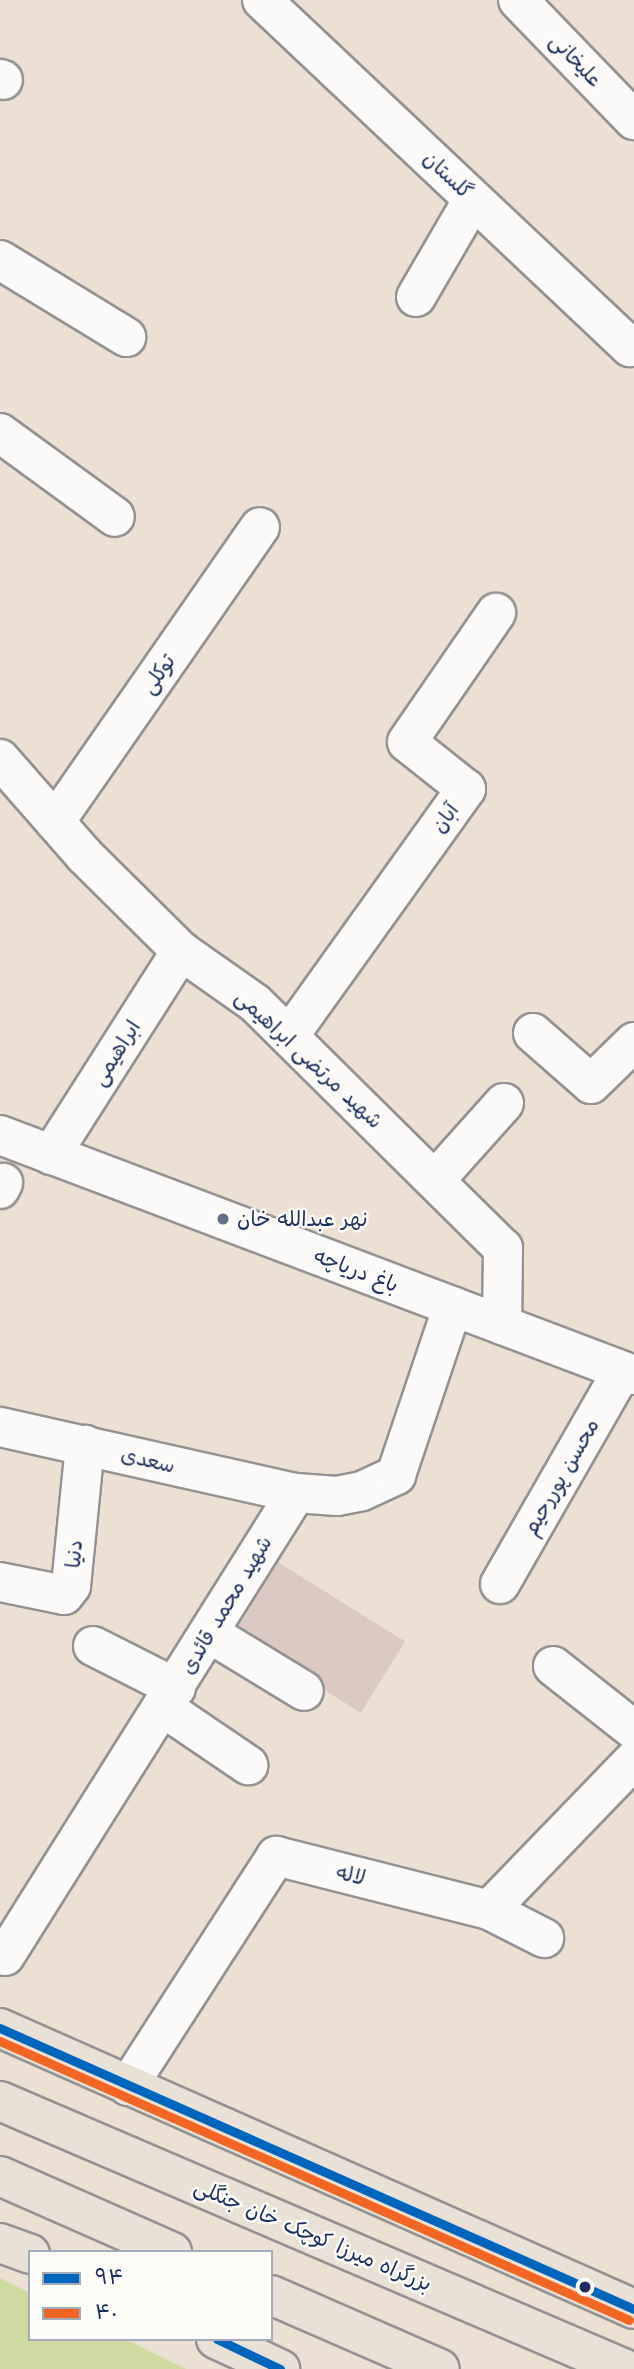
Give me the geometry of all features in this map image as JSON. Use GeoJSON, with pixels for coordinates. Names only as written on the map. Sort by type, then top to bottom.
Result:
{"type":"FeatureCollection","features":[{"type":"Feature","properties":{"kind":"main road"},"geometry":{"type":"LineString","coordinates":[[0,2028],[634,2309]]}},
{"type":"Feature","properties":{"kind":"main road","name":"بزرگراه میرزا کوچک خان جنگلی"},"geometry":{"type":"LineString","coordinates":[[0,2101],[625,2369]]}},
{"type":"Feature","properties":{"kind":"main road"},"geometry":{"type":"LineString","coordinates":[[0,2176],[167,2250]]}},
{"type":"Feature","properties":{"kind":"main road"},"geometry":{"type":"LineString","coordinates":[[0,2243],[28,2253]]}},
{"type":"Feature","properties":{"kind":"main road"},"geometry":{"type":"LineString","coordinates":[[273,2296],[439,2369]]}},
{"type":"Feature","properties":{"kind":"main road"},"geometry":{"type":"LineString","coordinates":[[220,2341],[280,2369]]}},
{"type":"Feature","properties":{"kind":"street","name":"گلستان"},"geometry":{"type":"LineString","coordinates":[[262,0],[630,346],[634,343]]}},
{"type":"Feature","properties":{"kind":"street","name":"علیخانی"},"geometry":{"type":"LineString","coordinates":[[518,0],[634,120]]}},
{"type":"Feature","properties":{"kind":"street"},"geometry":{"type":"LineString","coordinates":[[416,297],[472,199]]}},
{"type":"Feature","properties":{"kind":"street"},"geometry":{"type":"LineString","coordinates":[[0,260],[126,337]]}},
{"type":"Feature","properties":{"kind":"street"},"geometry":{"type":"LineString","coordinates":[[0,433],[115,517]]}},
{"type":"Feature","properties":{"kind":"street","name":"توکلی"},"geometry":{"type":"LineString","coordinates":[[55,822],[260,527]]}},
{"type":"Feature","properties":{"kind":"street","name":"آبان"},"geometry":{"type":"LineString","coordinates":[[289,1036],[466,789],[407,742],[496,613]]}},
{"type":"Feature","properties":{"kind":"street","name":"شهید مرتضی ابراهیمی"},"geometry":{"type":"LineString","coordinates":[[0,760],[55,822],[181,951],[255,1003],[503,1248],[502,1325]]}},
{"type":"Feature","properties":{"kind":"street","name":"ابراهیمی"},"geometry":{"type":"LineString","coordinates":[[51,1154],[181,951]]}},
{"type":"Feature","properties":{"kind":"street"},"geometry":{"type":"LineString","coordinates":[[533,1033],[591,1084],[634,1042]]}},
{"type":"Feature","properties":{"kind":"street"},"geometry":{"type":"LineString","coordinates":[[436,1179],[504,1103]]}},
{"type":"Feature","properties":{"kind":"street","name":"باغ دریاچه"},"geometry":{"type":"LineString","coordinates":[[0,1135],[628,1373]]}},
{"type":"Feature","properties":{"kind":"street"},"geometry":{"type":"LineString","coordinates":[[296,1493],[350,1493],[396,1475],[453,1306]]}},
{"type":"Feature","properties":{"kind":"street","name":"محسن پوررحیم"},"geometry":{"type":"LineString","coordinates":[[500,1584],[628,1373]]}},
{"type":"Feature","properties":{"kind":"street","name":"سعدی"},"geometry":{"type":"LineString","coordinates":[[0,1427],[296,1493]]}},
{"type":"Feature","properties":{"kind":"street","name":"دنیا"},"geometry":{"type":"LineString","coordinates":[[0,1582],[64,1595],[71,1587],[85,1446]]}},
{"type":"Feature","properties":{"kind":"street","name":"شهید محمد قائدی"},"geometry":{"type":"LineString","coordinates":[[5,1956],[296,1493]]}},
{"type":"Feature","properties":{"kind":"street"},"geometry":{"type":"LineString","coordinates":[[209,1633],[304,1690]]}},
{"type":"Feature","properties":{"kind":"street"},"geometry":{"type":"LineString","coordinates":[[93,1646],[169,1698],[248,1765]]}},
{"type":"Feature","properties":{"kind":"street"},"geometry":{"type":"LineString","coordinates":[[554,1666],[634,1730]]}},
{"type":"Feature","properties":{"kind":"street"},"geometry":{"type":"LineString","coordinates":[[544,1938],[489,1910],[634,1760]]}},
{"type":"Feature","properties":{"kind":"street","name":"لاله"},"geometry":{"type":"LineString","coordinates":[[128,2086],[276,1856],[489,1910]]}},
{"type":"Feature","properties":{"kind":"green space"},"geometry":{"type":"Polygon","coordinates":[[[0,2278],[28,2292],[28,2341],[129,2341],[186,2369],[0,2369],[0,2278]]]}},
{"type":"Feature","properties":{"kind":"building"},"geometry":{"type":"Polygon","coordinates":[[[278,1562],[405,1641],[361,1713],[233,1633],[278,1562]]]}},
{"type":"Feature","properties":{"kind":"transit line","name":"۹۴"},"geometry":{"type":"LineString","coordinates":[[0,2028],[634,2309]]}},
{"type":"Feature","properties":{"kind":"transit line","name":"۴۰"},"geometry":{"type":"LineString","coordinates":[[0,2041],[629,2320]]}},
{"type":"Feature","properties":{"kind":"transit line","name":"۹۴"},"geometry":{"type":"LineString","coordinates":[[221,2341],[280,2369]]}},
{"type":"Feature","properties":{"kind":"place","name":"نهر عبدالله خان"},"geometry":{"type":"Point","coordinates":[223,1219]}}]}
